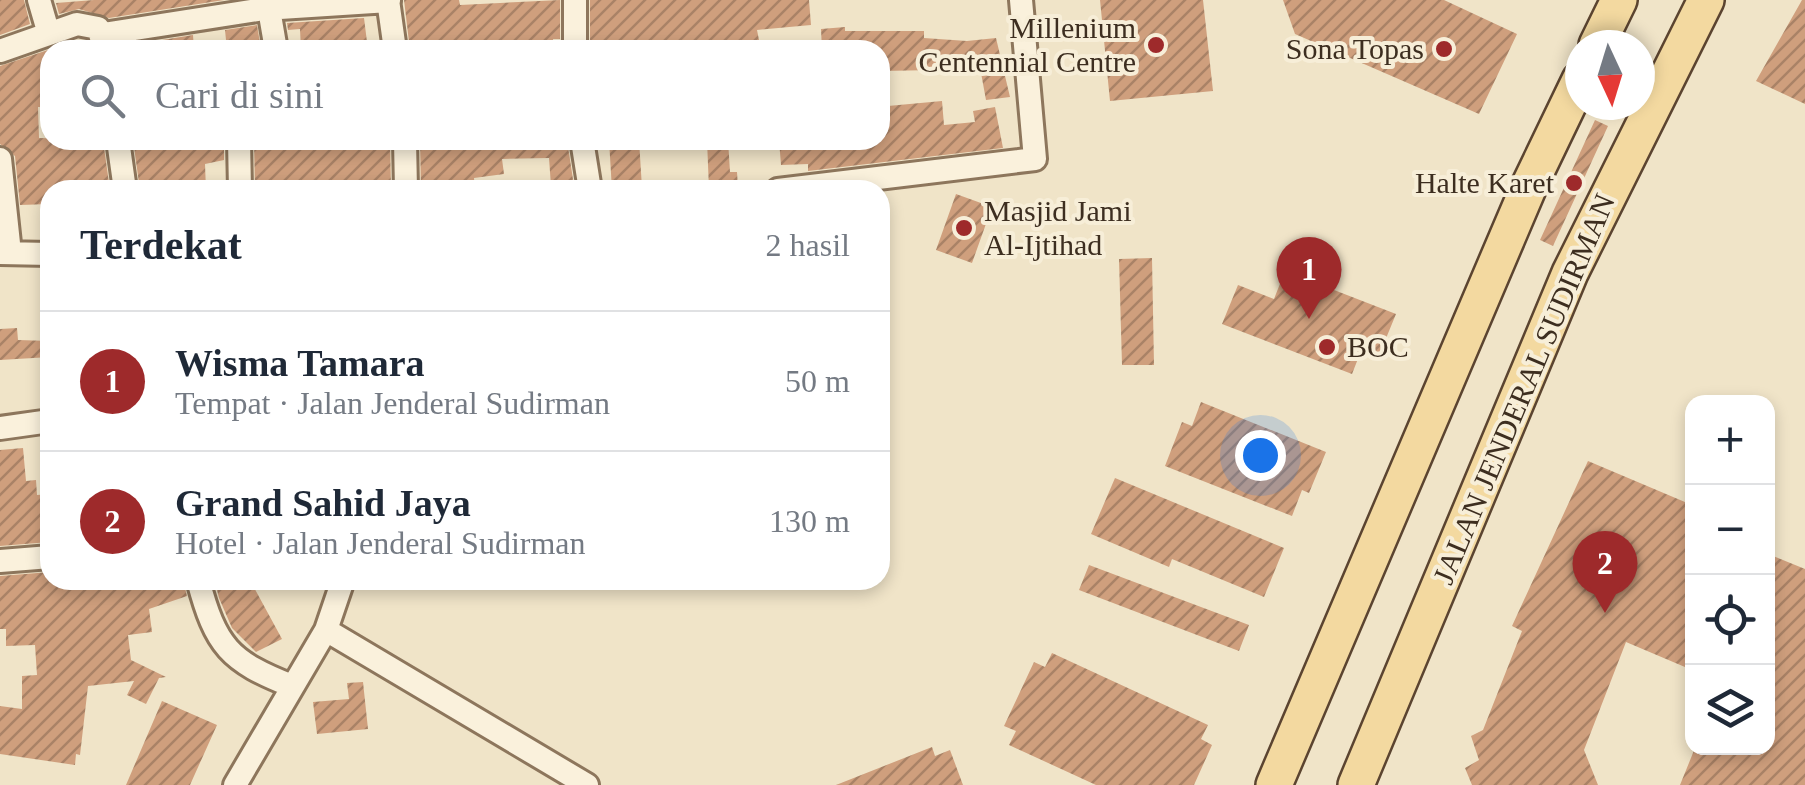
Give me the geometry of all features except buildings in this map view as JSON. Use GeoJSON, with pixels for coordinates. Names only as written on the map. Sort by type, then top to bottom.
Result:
{"type":"FeatureCollection","features":[{"type":"Feature","properties":{"kind":"main road"},"geometry":{"type":"LineString","coordinates":[[1604,30],[1619,0]]}},
{"type":"Feature","properties":{"kind":"main road","name":"JALAN JENDERAL SUDIRMAN"},"geometry":{"type":"LineString","coordinates":[[1356,785],[1570,273],[1706,0]]}},
{"type":"Feature","properties":{"kind":"main road"},"geometry":{"type":"LineString","coordinates":[[1274,785],[1530,184],[1565,111]]}},
{"type":"Feature","properties":{"kind":"street"},"geometry":{"type":"LineString","coordinates":[[39,0],[48,31]]}},
{"type":"Feature","properties":{"kind":"street"},"geometry":{"type":"LineString","coordinates":[[575,0],[575,40]]}},
{"type":"Feature","properties":{"kind":"street"},"geometry":{"type":"LineString","coordinates":[[861,180],[1036,159],[1021,0]]}},
{"type":"Feature","properties":{"kind":"street"},"geometry":{"type":"LineString","coordinates":[[114,40],[269,9],[388,1],[394,40]]}},
{"type":"Feature","properties":{"kind":"street"},"geometry":{"type":"LineString","coordinates":[[269,9],[274,40]]}},
{"type":"Feature","properties":{"kind":"street"},"geometry":{"type":"LineString","coordinates":[[0,51],[77,24],[98,28],[103,40]]}},
{"type":"Feature","properties":{"kind":"street"},"geometry":{"type":"LineString","coordinates":[[119,150],[124,180]]}},
{"type":"Feature","properties":{"kind":"street"},"geometry":{"type":"LineString","coordinates":[[238,150],[240,180]]}},
{"type":"Feature","properties":{"kind":"street"},"geometry":{"type":"LineString","coordinates":[[405,150],[406,180]]}},
{"type":"Feature","properties":{"kind":"street"},"geometry":{"type":"LineString","coordinates":[[584,150],[588,180]]}},
{"type":"Feature","properties":{"kind":"street"},"geometry":{"type":"LineString","coordinates":[[0,159],[5,253],[40,254]]}},
{"type":"Feature","properties":{"kind":"street"},"geometry":{"type":"LineString","coordinates":[[0,428],[40,422]]}},
{"type":"Feature","properties":{"kind":"street"},"geometry":{"type":"LineString","coordinates":[[0,561],[40,558]]}},
{"type":"Feature","properties":{"kind":"street"},"geometry":{"type":"LineString","coordinates":[[202,590],[227,652],[254,670],[292,686]]}},
{"type":"Feature","properties":{"kind":"street"},"geometry":{"type":"LineString","coordinates":[[236,785],[326,630],[340,590]]}},
{"type":"Feature","properties":{"kind":"street"},"geometry":{"type":"LineString","coordinates":[[326,630],[588,785]]}},
{"type":"Feature","properties":{"kind":"place","name":"Millenium Centennial Centre"},"geometry":{"type":"Point","coordinates":[1156,45]}},
{"type":"Feature","properties":{"kind":"place","name":"Sona Topas"},"geometry":{"type":"Point","coordinates":[1444,49]}},
{"type":"Feature","properties":{"kind":"place","name":"Halte Karet"},"geometry":{"type":"Point","coordinates":[1574,183]}},
{"type":"Feature","properties":{"kind":"place","name":"Masjid Jami Al-Ijtihad"},"geometry":{"type":"Point","coordinates":[964,228]}},
{"type":"Feature","properties":{"kind":"place","name":"Wisma Tamara"},"geometry":{"type":"Point","coordinates":[1309,319]}},
{"type":"Feature","properties":{"kind":"place","name":"BOC"},"geometry":{"type":"Point","coordinates":[1327,347]}},
{"type":"Feature","properties":{"kind":"place","name":"Grand Sahid Jaya"},"geometry":{"type":"Point","coordinates":[1605,613]}}]}
